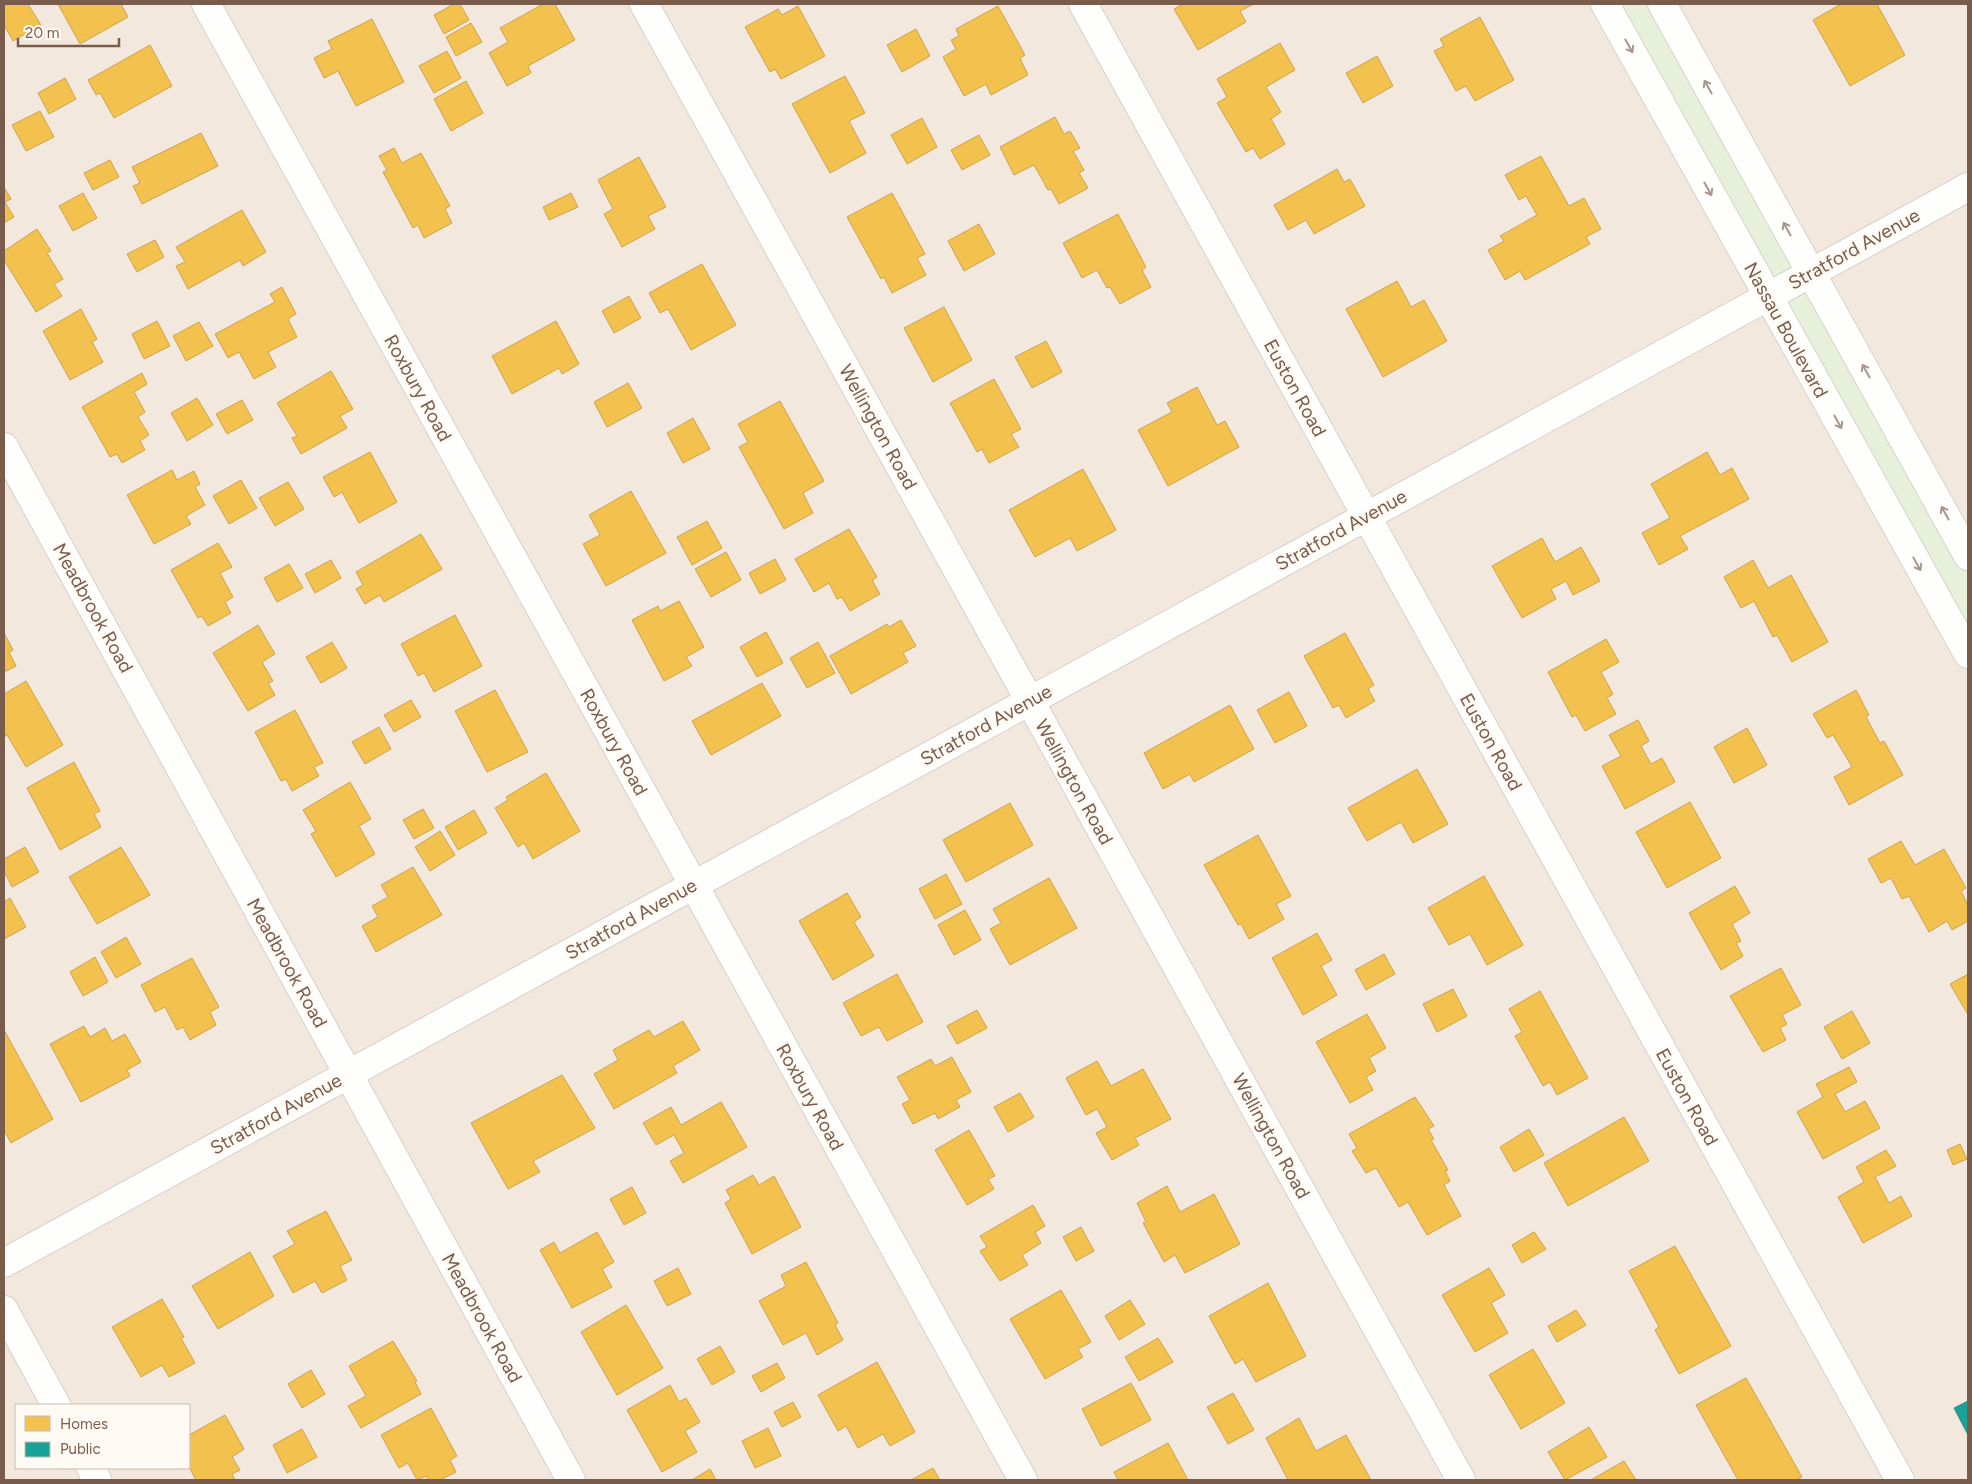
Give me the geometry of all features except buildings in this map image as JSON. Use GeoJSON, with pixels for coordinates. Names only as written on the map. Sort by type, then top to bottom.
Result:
{"type":"FeatureCollection","features":[{"type":"Feature","properties":{"kind":"street","name":"Roxbury Road"},"geometry":{"type":"LineString","coordinates":[[206,4],[1023,1480]]}},
{"type":"Feature","properties":{"kind":"street","name":"Wellington Road"},"geometry":{"type":"LineString","coordinates":[[644,4],[1461,1480]]}},
{"type":"Feature","properties":{"kind":"street","name":"Euston Road"},"geometry":{"type":"LineString","coordinates":[[1083,4],[1900,1480]]}},
{"type":"Feature","properties":{"kind":"street","name":"Nassau Boulevard"},"geometry":{"type":"LineString","coordinates":[[1605,4],[1968,654]]}},
{"type":"Feature","properties":{"kind":"street"},"geometry":{"type":"LineString","coordinates":[[1662,4],[1968,556]]}},
{"type":"Feature","properties":{"kind":"street","name":"Stratford Avenue"},"geometry":{"type":"LineString","coordinates":[[4,1264],[1968,187]]}},
{"type":"Feature","properties":{"kind":"street","name":"Meadbrook Road"},"geometry":{"type":"LineString","coordinates":[[4,447],[571,1480]]}},
{"type":"Feature","properties":{"kind":"street"},"geometry":{"type":"LineString","coordinates":[[4,1310],[55,1404]]}},
{"type":"Feature","properties":{"kind":"shaded area"},"geometry":{"type":"Polygon","coordinates":[[[4,4],[1968,4],[1968,1480],[4,1480],[4,4]]]}},
{"type":"Feature","properties":{"kind":"green space"},"geometry":{"type":"Polygon","coordinates":[[[1613,4],[1666,4],[1968,551],[1968,643],[1613,4]]]}}]}
